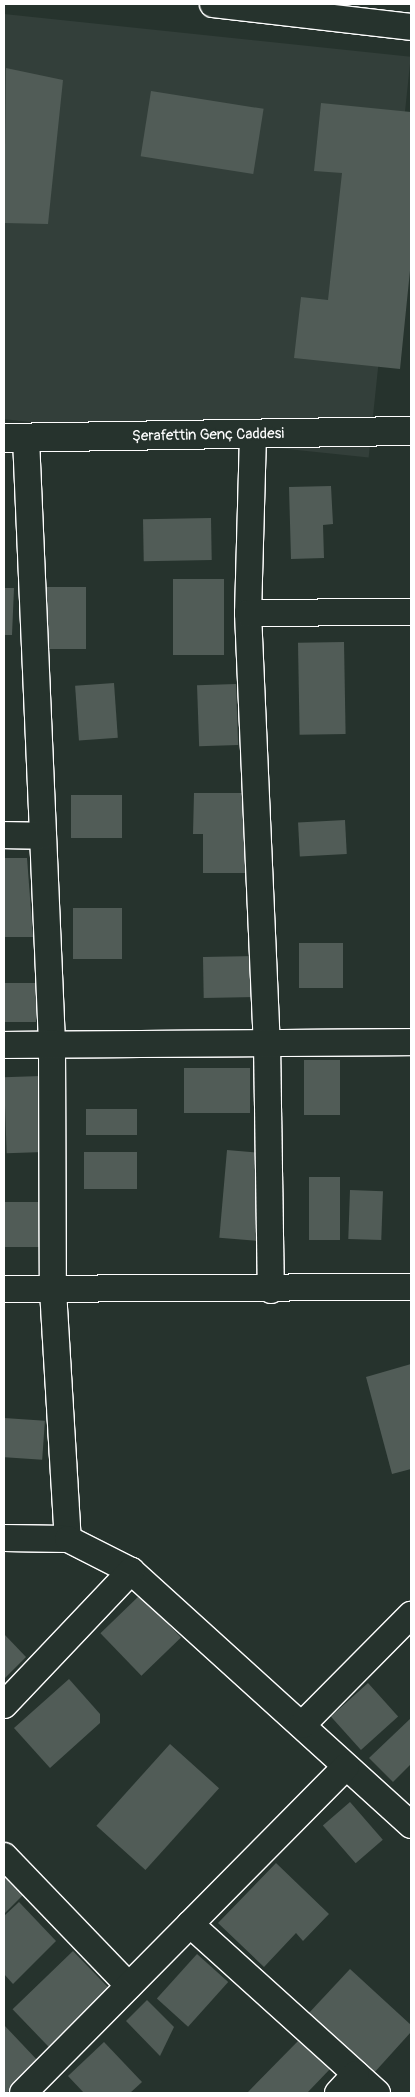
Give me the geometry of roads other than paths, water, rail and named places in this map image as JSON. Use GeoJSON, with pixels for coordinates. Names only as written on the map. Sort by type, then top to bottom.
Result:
{"type":"FeatureCollection","features":[{"type":"Feature","properties":{"kind":"street"},"geometry":{"type":"LineString","coordinates":[[213,4],[395,18]]}},
{"type":"Feature","properties":{"kind":"street","name":"Şerafettin Genç Caddesi"},"geometry":{"type":"LineString","coordinates":[[15,438],[411,431]]}},
{"type":"Feature","properties":{"kind":"street"},"geometry":{"type":"LineString","coordinates":[[253,435],[248,613],[266,1043],[271,1290]]}},
{"type":"Feature","properties":{"kind":"street"},"geometry":{"type":"LineString","coordinates":[[15,438],[43,836],[52,1042],[53,1290],[68,1539]]}},
{"type":"Feature","properties":{"kind":"street"},"geometry":{"type":"LineString","coordinates":[[248,613],[411,612]]}},
{"type":"Feature","properties":{"kind":"street"},"geometry":{"type":"LineString","coordinates":[[4,835],[43,836]]}},
{"type":"Feature","properties":{"kind":"street"},"geometry":{"type":"LineString","coordinates":[[4,1045],[52,1042],[411,1042]]}},
{"type":"Feature","properties":{"kind":"street"},"geometry":{"type":"LineString","coordinates":[[4,1290],[271,1290],[411,1287]]}},
{"type":"Feature","properties":{"kind":"street"},"geometry":{"type":"LineString","coordinates":[[4,1538],[68,1539],[131,1571],[411,1825]]}},
{"type":"Feature","properties":{"kind":"street"},"geometry":{"type":"LineString","coordinates":[[4,1705],[131,1571]]}},
{"type":"Feature","properties":{"kind":"street"},"geometry":{"type":"LineString","coordinates":[[302,1725],[411,1615]]}},
{"type":"Feature","properties":{"kind":"street"},"geometry":{"type":"LineString","coordinates":[[23,2093],[346,1767]]}},
{"type":"Feature","properties":{"kind":"street"},"geometry":{"type":"LineString","coordinates":[[4,1856],[129,1986]]}},
{"type":"Feature","properties":{"kind":"street"},"geometry":{"type":"LineString","coordinates":[[190,1924],[377,2093]]}},
{"type":"Feature","properties":{"kind":"street"},"geometry":{"type":"LineString","coordinates":[[338,2093],[356,2074]]}}]}
